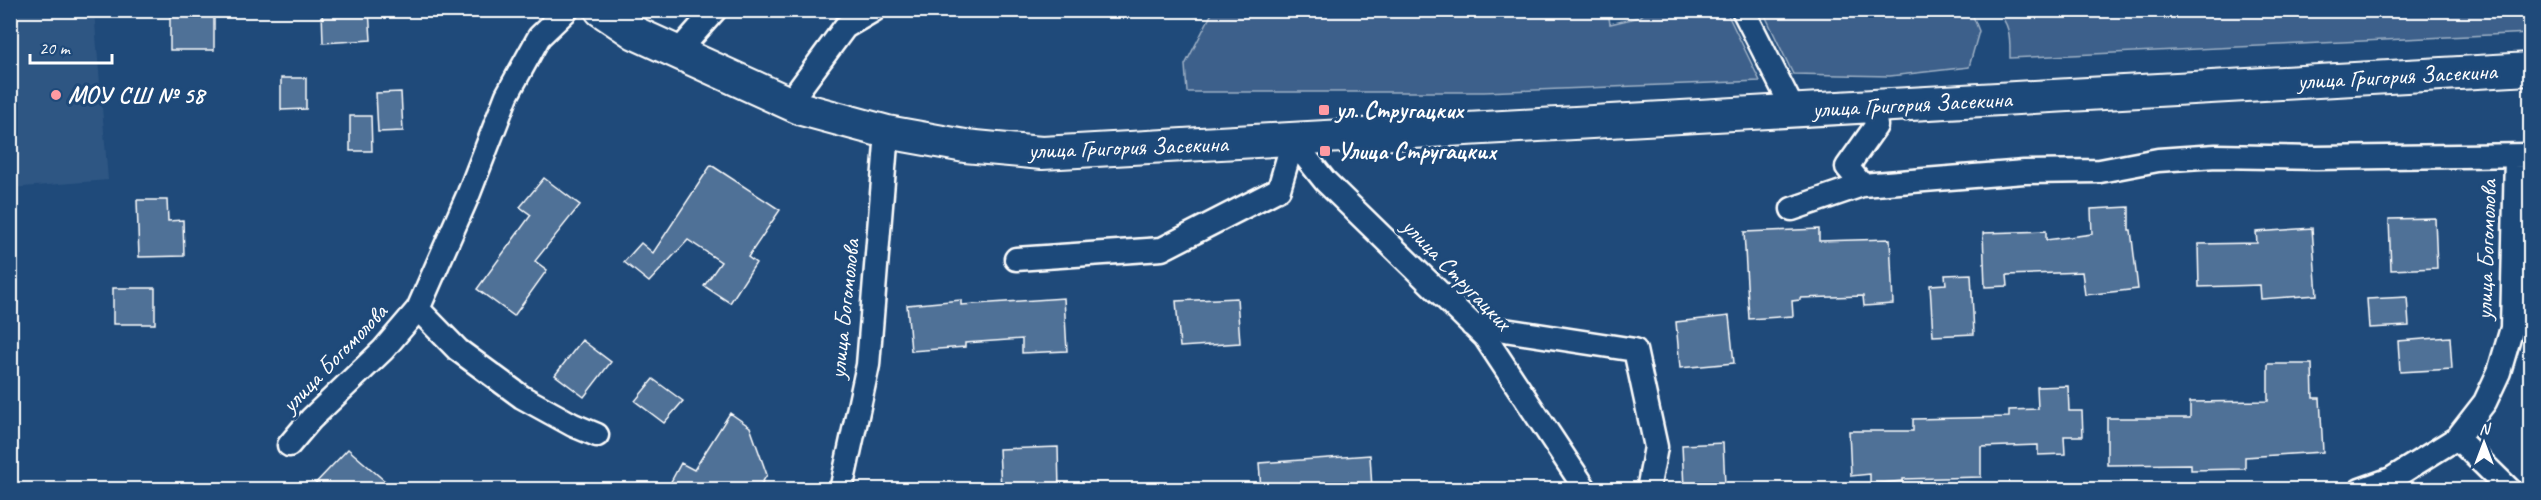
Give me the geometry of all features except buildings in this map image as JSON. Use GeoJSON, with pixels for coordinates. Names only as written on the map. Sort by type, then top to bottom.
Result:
{"type":"FeatureCollection","features":[{"type":"Feature","properties":{"kind":"main road","name":"улица Григория Засекина"},"geometry":{"type":"LineString","coordinates":[[601,10],[635,33],[802,109],[886,132],[965,146],[1042,153],[1293,141],[2530,69]]}},
{"type":"Feature","properties":{"kind":"street","name":"улица Богомолова"},"geometry":{"type":"LineString","coordinates":[[289,445],[311,418],[383,350],[418,309],[469,193],[507,95],[539,37],[567,10]]}},
{"type":"Feature","properties":{"kind":"street"},"geometry":{"type":"LineString","coordinates":[[677,53],[714,10]]}},
{"type":"Feature","properties":{"kind":"street"},"geometry":{"type":"LineString","coordinates":[[789,103],[845,27],[874,10]]}},
{"type":"Feature","properties":{"kind":"street"},"geometry":{"type":"LineString","coordinates":[[1743,10],[1794,111]]}},
{"type":"Feature","properties":{"kind":"street"},"geometry":{"type":"LineString","coordinates":[[1862,185],[1847,167],[1876,126],[1873,106]]}},
{"type":"Feature","properties":{"kind":"street","name":"улица Богомолова"},"geometry":{"type":"LineString","coordinates":[[842,489],[868,365],[886,132]]}},
{"type":"Feature","properties":{"kind":"street"},"geometry":{"type":"LineString","coordinates":[[1016,259],[1162,249],[1279,189],[1293,141]]}},
{"type":"Feature","properties":{"kind":"street","name":"улица Стругацких"},"geometry":{"type":"LineString","coordinates":[[1293,141],[1325,181],[1485,337],[1586,489]]}},
{"type":"Feature","properties":{"kind":"street","name":"улица Богомолова"},"geometry":{"type":"LineString","coordinates":[[2360,489],[2391,479],[2457,438],[2485,402],[2499,372],[2512,328],[2523,155]]}},
{"type":"Feature","properties":{"kind":"street"},"geometry":{"type":"LineString","coordinates":[[1792,209],[1862,185],[2024,172],[2100,171],[2158,160],[2216,156],[2316,158],[2523,155]]}},
{"type":"Feature","properties":{"kind":"street","name":"улица Богомолова"},"geometry":{"type":"LineString","coordinates":[[418,309],[458,350],[522,397],[573,426],[597,435]]}},
{"type":"Feature","properties":{"kind":"street"},"geometry":{"type":"LineString","coordinates":[[1472,325],[1635,350],[1656,447],[1648,489]]}},
{"type":"Feature","properties":{"kind":"street"},"geometry":{"type":"LineString","coordinates":[[2457,438],[2510,489]]}},
{"type":"Feature","properties":{"kind":"shaded area","name":"МОУ СШ № 58"},"geometry":{"type":"Polygon","coordinates":[[[11,10],[94,11],[108,180],[11,188],[11,10]]]}},
{"type":"Feature","properties":{"kind":"shaded area"},"geometry":{"type":"Polygon","coordinates":[[[2530,10],[2530,33],[2010,58],[2010,38],[2007,27],[1996,11],[2530,10]]]}},
{"type":"Feature","properties":{"kind":"shaded area"},"geometry":{"type":"Polygon","coordinates":[[[1216,11],[1608,11],[1610,24],[1640,17],[1646,11],[1726,11],[1760,81],[1484,92],[1187,92],[1185,65],[1212,13],[1216,11]]]}},
{"type":"Feature","properties":{"kind":"shaded area"},"geometry":{"type":"Polygon","coordinates":[[[1763,11],[1971,11],[1979,31],[1969,67],[1890,76],[1793,74],[1763,11]]]}},
{"type":"Feature","properties":{"kind":"place","name":"МОУ СШ № 58"},"geometry":{"type":"Point","coordinates":[56,95]}},
{"type":"Feature","properties":{"kind":"place","name":"ул. Стругацких"},"geometry":{"type":"Point","coordinates":[1324,110]}},
{"type":"Feature","properties":{"kind":"place","name":"Улица Стругацких"},"geometry":{"type":"Point","coordinates":[1325,151]}}]}
